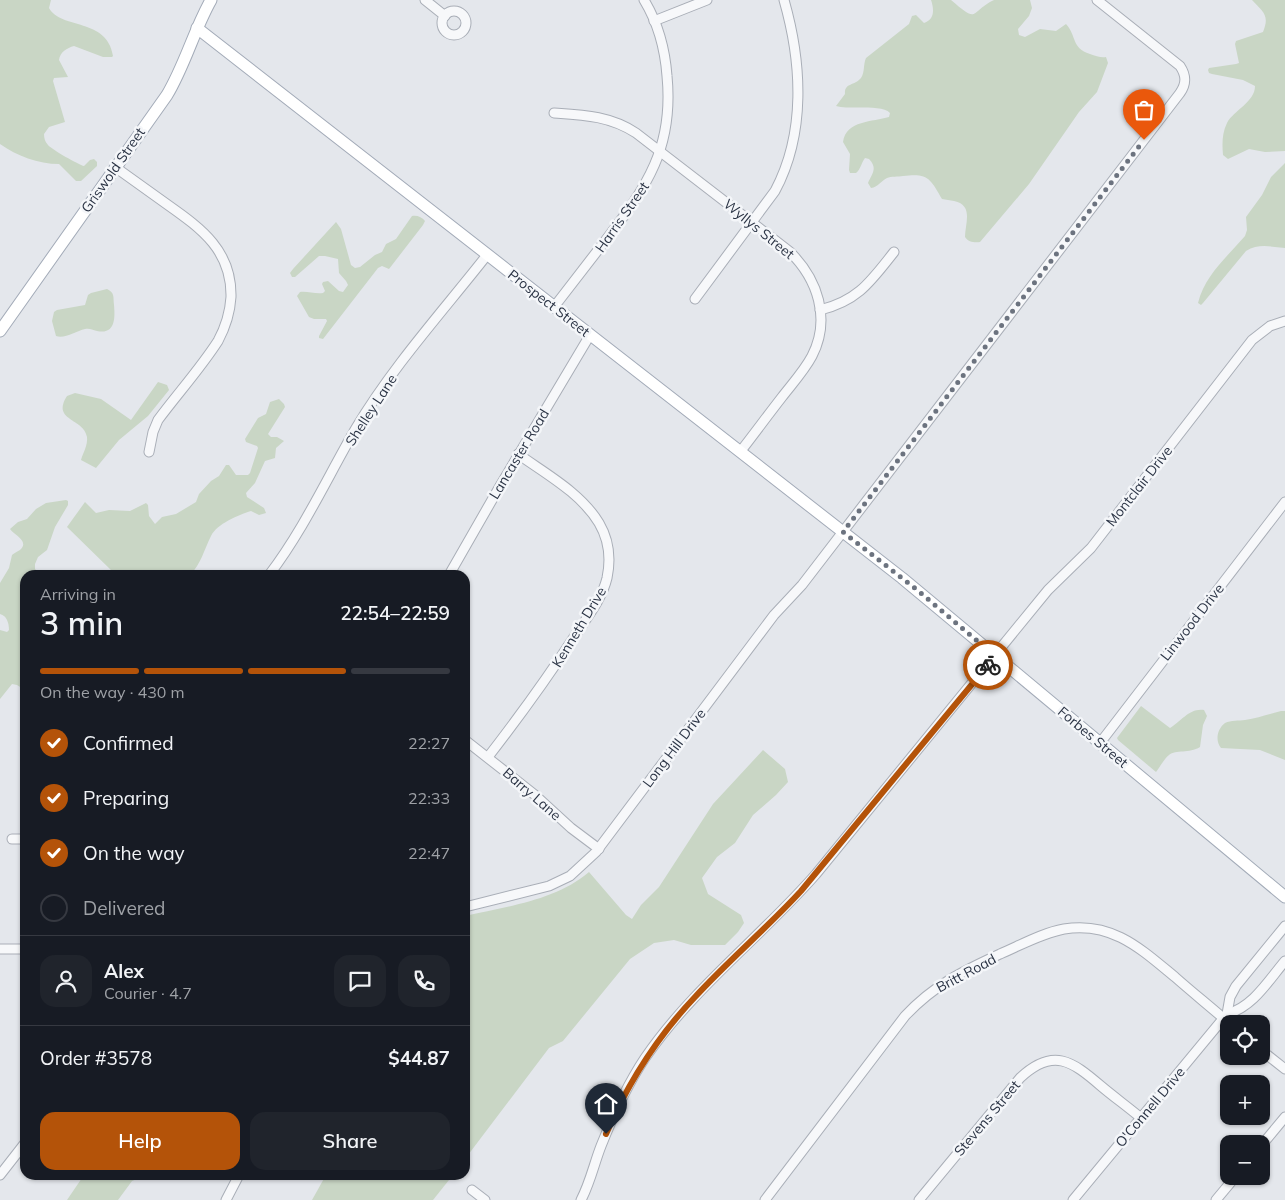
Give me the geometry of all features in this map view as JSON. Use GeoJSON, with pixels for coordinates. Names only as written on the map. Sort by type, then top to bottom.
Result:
{"type":"FeatureCollection","features":[{"type":"Feature","properties":{"kind":"main road","name":"Griswold Street"},"geometry":{"type":"LineString","coordinates":[[0,331],[172,86],[210,0]]}},
{"type":"Feature","properties":{"kind":"main road","name":"Prospect Street"},"geometry":{"type":"LineString","coordinates":[[197,28],[902,578]]}},
{"type":"Feature","properties":{"kind":"main road","name":"Forbes Street"},"geometry":{"type":"LineString","coordinates":[[902,578],[1285,897]]}},
{"type":"Feature","properties":{"kind":"street"},"geometry":{"type":"LineString","coordinates":[[425,0],[445,16]]}},
{"type":"Feature","properties":{"kind":"street","name":"Harris Street"},"geometry":{"type":"LineString","coordinates":[[554,307],[635,202],[650,177],[660,151],[667,117],[668,82],[663,50],[654,21],[644,0]]}},
{"type":"Feature","properties":{"kind":"street"},"geometry":{"type":"LineString","coordinates":[[654,21],[707,0]]}},
{"type":"Feature","properties":{"kind":"street"},"geometry":{"type":"LineString","coordinates":[[694,299],[775,192],[792,151],[798,104],[797,69],[792,30],[784,0]]}},
{"type":"Feature","properties":{"kind":"street","name":"Long Hill Drive"},"geometry":{"type":"LineString","coordinates":[[470,906],[538,889],[559,881],[579,869],[599,849],[774,614],[802,585],[1180,93],[1185,84],[1185,74],[1174,59],[1097,0]]}},
{"type":"Feature","properties":{"kind":"street","name":"Wyllys Street"},"geometry":{"type":"LineString","coordinates":[[554,113],[587,115],[612,120],[628,128],[789,251],[802,264],[815,288],[820,310],[818,338],[809,362],[740,452]]}},
{"type":"Feature","properties":{"kind":"street"},"geometry":{"type":"LineString","coordinates":[[115,167],[192,222],[206,235],[224,260],[230,280],[230,307],[222,332],[212,349],[158,420],[153,432],[149,452]]}},
{"type":"Feature","properties":{"kind":"street"},"geometry":{"type":"LineString","coordinates":[[820,310],[842,303],[859,293],[894,252]]}},
{"type":"Feature","properties":{"kind":"street","name":"Shelley Lane"},"geometry":{"type":"LineString","coordinates":[[272,570],[308,518],[367,412],[401,364],[487,255]]}},
{"type":"Feature","properties":{"kind":"street","name":"Montclair Drive"},"geometry":{"type":"LineString","coordinates":[[581,1200],[622,1097],[659,1040],[694,998],[806,886],[1048,590],[1091,548],[1252,340],[1270,326],[1285,322]]}},
{"type":"Feature","properties":{"kind":"street","name":"Lancaster Road"},"geometry":{"type":"LineString","coordinates":[[452,570],[518,454],[590,335]]}},
{"type":"Feature","properties":{"kind":"street","name":"Kenneth Drive"},"geometry":{"type":"LineString","coordinates":[[488,757],[541,688],[596,603],[605,586],[609,569],[608,545],[600,524],[591,512],[569,492],[518,454]]}},
{"type":"Feature","properties":{"kind":"street","name":"Linwood Drive"},"geometry":{"type":"LineString","coordinates":[[1100,743],[1285,502]]}},
{"type":"Feature","properties":{"kind":"street","name":"Barry Lane"},"geometry":{"type":"LineString","coordinates":[[470,744],[543,801],[578,834],[599,849]]}},
{"type":"Feature","properties":{"kind":"street"},"geometry":{"type":"LineString","coordinates":[[12,839],[20,839]]}},
{"type":"Feature","properties":{"kind":"street","name":"O'Connell Drive"},"geometry":{"type":"LineString","coordinates":[[1227,1015],[1228,1002],[1236,986],[1285,926]]}},
{"type":"Feature","properties":{"kind":"street","name":"Britt Road"},"geometry":{"type":"LineString","coordinates":[[765,1200],[905,1016],[918,1003],[941,984],[961,972],[1046,934],[1065,929],[1084,928],[1120,937],[1138,947],[1222,1015]]}},
{"type":"Feature","properties":{"kind":"street"},"geometry":{"type":"LineString","coordinates":[[0,949],[20,949]]}},
{"type":"Feature","properties":{"kind":"street","name":"O'Connell Drive"},"geometry":{"type":"LineString","coordinates":[[1232,1015],[1248,1004],[1285,961]]}},
{"type":"Feature","properties":{"kind":"street","name":"O'Connell Drive"},"geometry":{"type":"LineString","coordinates":[[1073,1200],[1220,1027]]}},
{"type":"Feature","properties":{"kind":"street"},"geometry":{"type":"LineString","coordinates":[[1270,1057],[1285,1069]]}},
{"type":"Feature","properties":{"kind":"street","name":"Stevens Street"},"geometry":{"type":"LineString","coordinates":[[919,1200],[1020,1078],[1031,1068],[1043,1062],[1056,1060],[1077,1066],[1141,1118]]}},
{"type":"Feature","properties":{"kind":"street"},"geometry":{"type":"LineString","coordinates":[[1270,1135],[1285,1117]]}},
{"type":"Feature","properties":{"kind":"street"},"geometry":{"type":"LineString","coordinates":[[0,1175],[20,1149]]}},
{"type":"Feature","properties":{"kind":"street"},"geometry":{"type":"LineString","coordinates":[[226,1200],[236,1180]]}},
{"type":"Feature","properties":{"kind":"street"},"geometry":{"type":"LineString","coordinates":[[1216,1200],[1228,1185]]}},
{"type":"Feature","properties":{"kind":"street"},"geometry":{"type":"LineString","coordinates":[[472,1190],[485,1200]]}},
{"type":"Feature","properties":{"kind":"green space"},"geometry":{"type":"Polygon","coordinates":[[[0,0],[51,0],[49,8],[55,15],[93,29],[102,35],[109,44],[112,57],[103,57],[74,46],[66,49],[59,60],[68,77],[54,78],[53,81],[65,122],[49,127],[44,134],[44,138],[50,147],[81,165],[84,166],[94,159],[97,162],[97,166],[81,181],[76,181],[59,164],[43,163],[28,158],[0,144],[0,0]]]}},
{"type":"Feature","properties":{"kind":"green space"},"geometry":{"type":"Polygon","coordinates":[[[931,0],[951,0],[966,12],[974,14],[994,0],[1030,0],[1032,8],[1029,16],[1018,29],[1019,35],[1025,37],[1040,29],[1056,31],[1066,24],[1080,48],[1094,55],[1106,57],[1108,63],[1097,92],[1079,112],[1029,184],[980,242],[972,242],[965,237],[967,216],[964,206],[954,201],[942,199],[927,178],[918,175],[890,177],[871,188],[868,183],[874,168],[872,162],[865,158],[856,173],[850,173],[850,154],[843,142],[845,135],[855,126],[868,121],[889,117],[890,113],[886,110],[836,106],[845,94],[846,88],[861,78],[866,58],[909,24],[912,16],[916,15],[924,23],[930,19],[933,10],[931,0]]]}},
{"type":"Feature","properties":{"kind":"green space"},"geometry":{"type":"Polygon","coordinates":[[[1252,0],[1285,0],[1285,151],[1265,152],[1249,149],[1228,159],[1223,155],[1225,127],[1230,118],[1252,97],[1255,86],[1243,80],[1209,73],[1208,70],[1209,68],[1239,63],[1236,41],[1263,32],[1266,22],[1264,14],[1252,0]]]}},
{"type":"Feature","properties":{"kind":"green space"},"geometry":{"type":"Polygon","coordinates":[[[1285,163],[1285,248],[1260,246],[1246,251],[1201,305],[1198,303],[1201,293],[1211,275],[1245,236],[1247,230],[1246,217],[1262,195],[1271,177],[1285,163]]]}},
{"type":"Feature","properties":{"kind":"green space"},"geometry":{"type":"Polygon","coordinates":[[[412,216],[422,218],[425,221],[423,225],[389,269],[382,266],[378,268],[323,339],[319,338],[327,321],[326,319],[309,317],[297,296],[300,292],[323,293],[325,291],[323,282],[328,281],[339,291],[343,292],[348,285],[339,273],[338,259],[319,256],[295,277],[292,277],[290,273],[293,269],[336,222],[341,229],[351,265],[355,268],[360,267],[382,252],[386,244],[396,239],[412,216]]]}},
{"type":"Feature","properties":{"kind":"green space"},"geometry":{"type":"Polygon","coordinates":[[[107,289],[112,293],[113,297],[114,320],[111,328],[103,332],[87,329],[67,336],[56,336],[52,321],[54,312],[85,305],[88,295],[107,289]]]}},
{"type":"Feature","properties":{"kind":"green space"},"geometry":{"type":"Polygon","coordinates":[[[158,382],[167,385],[169,390],[148,416],[119,440],[96,468],[81,460],[87,437],[85,431],[70,419],[63,410],[63,404],[67,396],[75,393],[101,399],[131,420],[158,382]]]}},
{"type":"Feature","properties":{"kind":"green space"},"geometry":{"type":"Polygon","coordinates":[[[279,399],[285,407],[268,434],[271,437],[277,437],[284,441],[276,448],[275,458],[265,461],[255,483],[246,493],[247,497],[264,508],[266,513],[259,515],[251,511],[223,524],[211,536],[195,570],[111,570],[67,527],[85,502],[96,513],[109,510],[130,511],[146,503],[149,516],[155,524],[162,517],[176,514],[196,502],[199,494],[211,481],[219,476],[226,465],[229,465],[236,475],[248,475],[258,448],[246,442],[245,439],[258,418],[266,414],[270,402],[279,399]]]}},
{"type":"Feature","properties":{"kind":"green space"},"geometry":{"type":"Polygon","coordinates":[[[66,500],[68,505],[55,527],[47,550],[38,557],[35,564],[36,570],[20,570],[20,687],[12,684],[0,699],[0,630],[7,632],[9,625],[4,616],[0,614],[0,583],[9,568],[12,555],[23,547],[20,538],[10,529],[18,522],[27,519],[36,509],[46,503],[66,500]]]}},
{"type":"Feature","properties":{"kind":"green space"},"geometry":{"type":"Polygon","coordinates":[[[1141,706],[1170,728],[1190,713],[1204,710],[1207,716],[1203,725],[1200,747],[1172,753],[1156,772],[1117,738],[1141,706]]]}},
{"type":"Feature","properties":{"kind":"green space"},"geometry":{"type":"Polygon","coordinates":[[[1285,711],[1285,760],[1260,750],[1221,748],[1219,745],[1219,732],[1225,723],[1285,711]]]}},
{"type":"Feature","properties":{"kind":"green space"},"geometry":{"type":"Polygon","coordinates":[[[763,750],[785,769],[788,782],[753,815],[735,843],[717,857],[702,878],[708,894],[741,915],[744,923],[738,932],[725,945],[691,945],[674,940],[654,943],[630,959],[563,1041],[549,1048],[470,1152],[470,915],[546,896],[576,882],[589,872],[626,915],[632,919],[641,905],[659,887],[713,804],[763,750]]]}},
{"type":"Feature","properties":{"kind":"green space"},"geometry":{"type":"Polygon","coordinates":[[[81,1180],[134,1180],[118,1200],[67,1200],[81,1180]]]}},
{"type":"Feature","properties":{"kind":"green space"},"geometry":{"type":"Polygon","coordinates":[[[323,1180],[449,1180],[433,1200],[312,1200],[323,1180]]]}},
{"type":"Feature","properties":{"kind":"way so far"},"geometry":{"type":"LineString","coordinates":[[988,665],[995,656],[916,589],[843,532],[1144,140]]}},
{"type":"Feature","properties":{"kind":"route"},"geometry":{"type":"LineString","coordinates":[[606,1134],[622,1097],[645,1058],[676,1018],[713,978],[768,926],[801,891],[988,665]]}}]}
